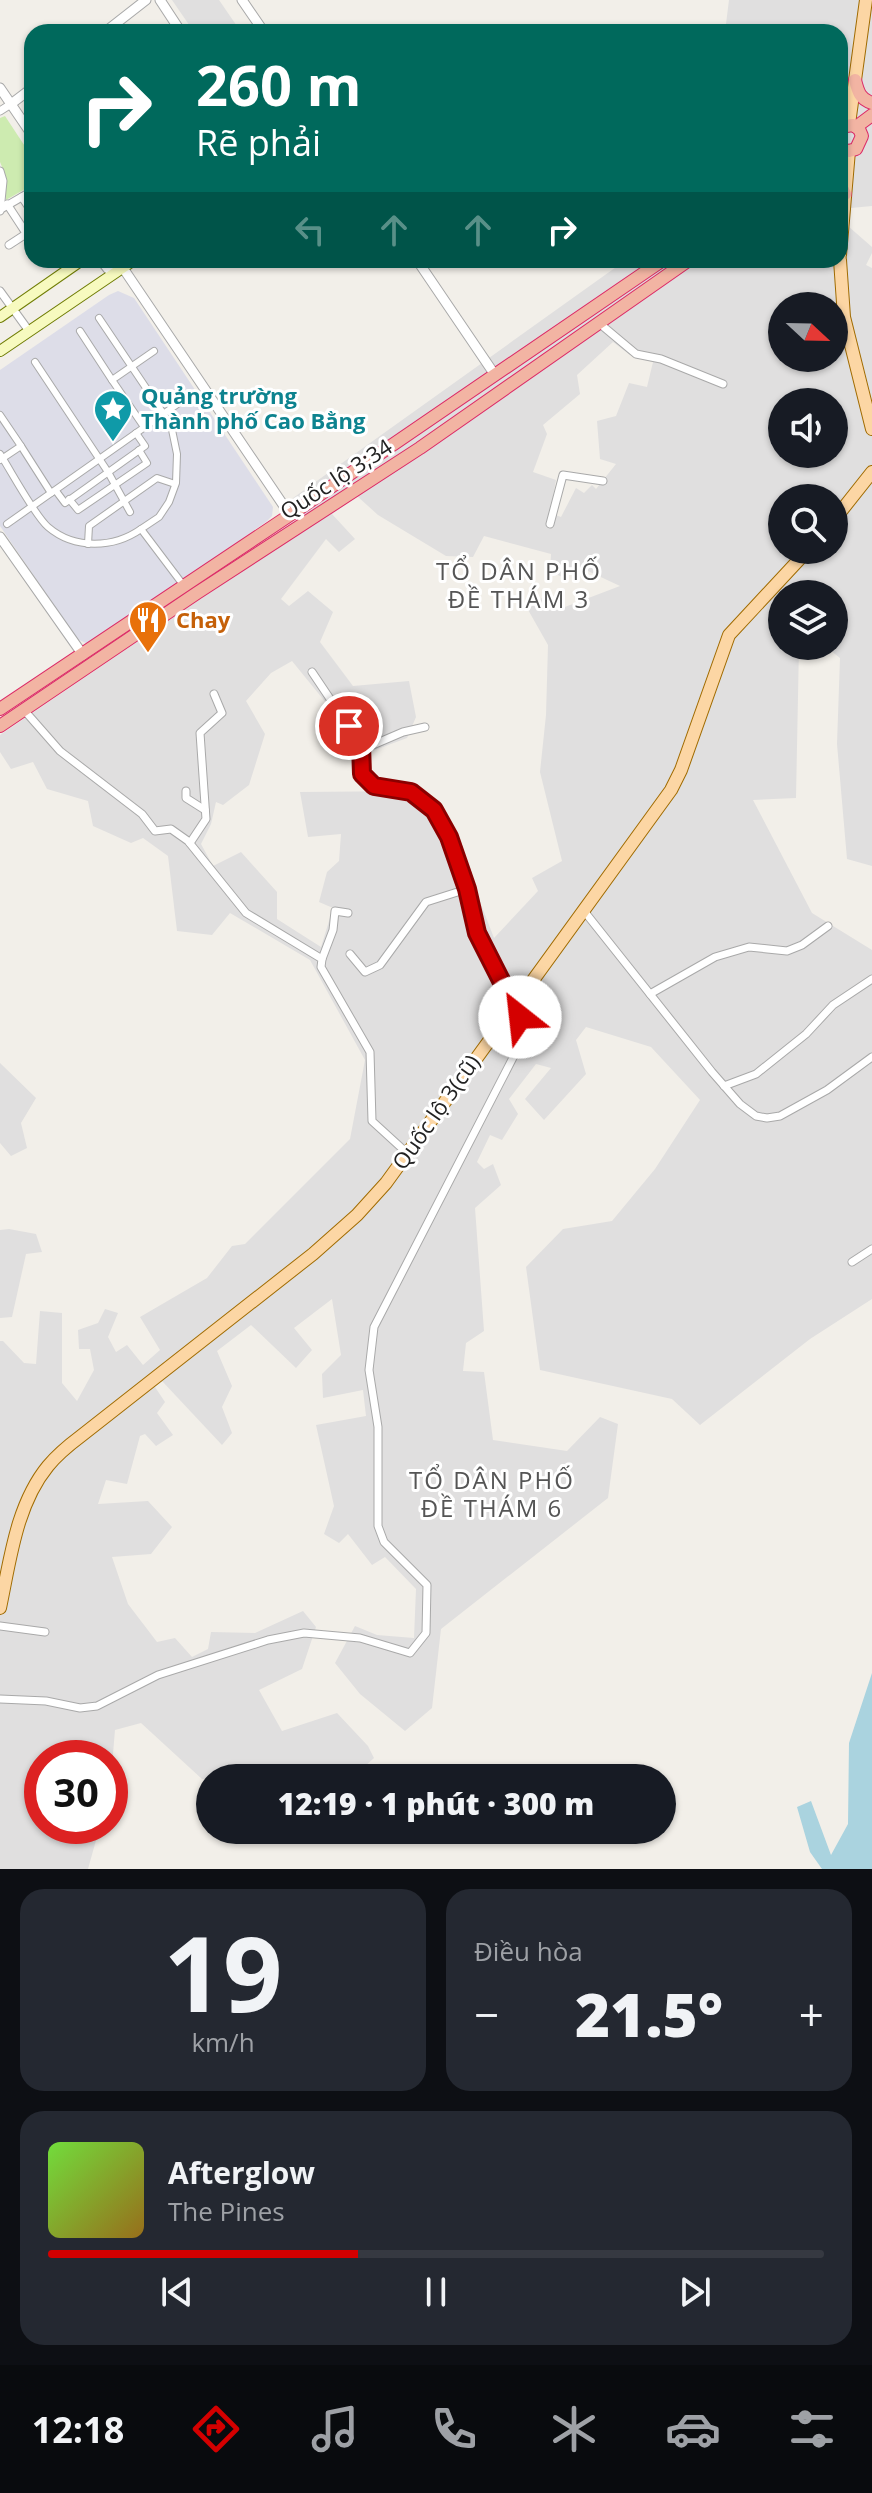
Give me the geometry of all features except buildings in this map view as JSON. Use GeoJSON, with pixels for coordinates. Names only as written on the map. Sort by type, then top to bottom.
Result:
{"type":"FeatureCollection","features":[{"type":"Feature","properties":{"kind":"highway"},"geometry":{"type":"LineString","coordinates":[[855,80],[859,94],[872,103]]}},
{"type":"Feature","properties":{"kind":"highway"},"geometry":{"type":"LineString","coordinates":[[848,149],[860,144],[856,127],[872,115]]}},
{"type":"Feature","properties":{"kind":"highway","name":"Quốc lộ 3;34"},"geometry":{"type":"LineString","coordinates":[[0,726],[184,586],[651,268]]}},
{"type":"Feature","properties":{"kind":"highway","name":"Quốc lộ 3;34"},"geometry":{"type":"LineString","coordinates":[[0,709],[87,660],[423,446],[678,268]]}},
{"type":"Feature","properties":{"kind":"highway"},"geometry":{"type":"LineString","coordinates":[[413,432],[423,446]]}},
{"type":"Feature","properties":{"kind":"highway"},"geometry":{"type":"LineString","coordinates":[[290,515],[298,527]]}},
{"type":"Feature","properties":{"kind":"main road"},"geometry":{"type":"LineString","coordinates":[[856,127],[855,80],[866,0]]}},
{"type":"Feature","properties":{"kind":"main road"},"geometry":{"type":"LineString","coordinates":[[0,317],[70,268]]}},
{"type":"Feature","properties":{"kind":"main road"},"geometry":{"type":"LineString","coordinates":[[4,348],[122,268]]}},
{"type":"Feature","properties":{"kind":"main road"},"geometry":{"type":"LineString","coordinates":[[840,268],[844,317],[872,429]]}},
{"type":"Feature","properties":{"kind":"main road"},"geometry":{"type":"LineString","coordinates":[[848,502],[872,472]]}},
{"type":"Feature","properties":{"kind":"main road","name":"Quốc lộ 3(cũ)"},"geometry":{"type":"LineString","coordinates":[[0,1608],[20,1521],[30,1494],[49,1464],[342,1230],[371,1200],[671,790],[729,635],[795,564]]}},
{"type":"Feature","properties":{"kind":"street"},"geometry":{"type":"LineString","coordinates":[[115,24],[146,0]]}},
{"type":"Feature","properties":{"kind":"street"},"geometry":{"type":"LineString","coordinates":[[160,0],[176,24]]}},
{"type":"Feature","properties":{"kind":"street"},"geometry":{"type":"LineString","coordinates":[[242,0],[258,24]]}},
{"type":"Feature","properties":{"kind":"street"},"geometry":{"type":"LineString","coordinates":[[0,88],[24,123]]}},
{"type":"Feature","properties":{"kind":"street"},"geometry":{"type":"LineString","coordinates":[[0,111],[24,94]]}},
{"type":"Feature","properties":{"kind":"street"},"geometry":{"type":"LineString","coordinates":[[0,171],[3,208],[24,227]]}},
{"type":"Feature","properties":{"kind":"street"},"geometry":{"type":"LineString","coordinates":[[3,208],[22,197],[24,200]]}},
{"type":"Feature","properties":{"kind":"street"},"geometry":{"type":"LineString","coordinates":[[9,245],[24,235]]}},
{"type":"Feature","properties":{"kind":"street"},"geometry":{"type":"LineString","coordinates":[[132,268],[290,515]]}},
{"type":"Feature","properties":{"kind":"street"},"geometry":{"type":"LineString","coordinates":[[422,268],[495,375]]}},
{"type":"Feature","properties":{"kind":"street"},"geometry":{"type":"LineString","coordinates":[[0,291],[29,331]]}},
{"type":"Feature","properties":{"kind":"street"},"geometry":{"type":"LineString","coordinates":[[21,446],[1,457],[48,527],[88,544],[114,542],[129,537],[159,517],[169,502],[175,484],[177,454],[171,425],[99,318]]}},
{"type":"Feature","properties":{"kind":"street"},"geometry":{"type":"LineString","coordinates":[[599,323],[636,354],[661,359],[723,384]]}},
{"type":"Feature","properties":{"kind":"street"},"geometry":{"type":"LineString","coordinates":[[80,331],[144,427]]}},
{"type":"Feature","properties":{"kind":"street"},"geometry":{"type":"LineString","coordinates":[[0,336],[4,348]]}},
{"type":"Feature","properties":{"kind":"street"},"geometry":{"type":"LineString","coordinates":[[112,380],[154,351]]}},
{"type":"Feature","properties":{"kind":"street"},"geometry":{"type":"LineString","coordinates":[[35,362],[108,472],[130,512]]}},
{"type":"Feature","properties":{"kind":"street"},"geometry":{"type":"LineString","coordinates":[[7,524],[186,398]]}},
{"type":"Feature","properties":{"kind":"street"},"geometry":{"type":"LineString","coordinates":[[0,415],[65,503],[145,446],[136,433]]}},
{"type":"Feature","properties":{"kind":"street"},"geometry":{"type":"LineString","coordinates":[[69,499],[78,510],[147,463],[139,450]]}},
{"type":"Feature","properties":{"kind":"street"},"geometry":{"type":"LineString","coordinates":[[550,524],[563,475],[603,481]]}},
{"type":"Feature","properties":{"kind":"street"},"geometry":{"type":"LineString","coordinates":[[88,544],[89,526],[157,478],[175,484]]}},
{"type":"Feature","properties":{"kind":"street"},"geometry":{"type":"LineString","coordinates":[[141,529],[184,586]]}},
{"type":"Feature","properties":{"kind":"street"},"geometry":{"type":"LineString","coordinates":[[0,537],[87,660]]}},
{"type":"Feature","properties":{"kind":"street"},"geometry":{"type":"LineString","coordinates":[[0,1699],[90,1707],[102,1705],[158,1675],[268,1640],[304,1633],[360,1638],[410,1653],[426,1633],[427,1585],[384,1542],[378,1526],[378,1427],[369,1370],[374,1327],[518,1048],[522,1024],[477,933],[467,889],[449,837],[434,810],[411,792],[374,786],[362,774],[361,745],[312,672]]}},
{"type":"Feature","properties":{"kind":"street"},"geometry":{"type":"LineString","coordinates":[[190,843],[206,819],[200,733],[222,713],[214,694]]}},
{"type":"Feature","properties":{"kind":"street"},"geometry":{"type":"LineString","coordinates":[[24,710],[60,751],[142,814],[155,831],[171,829],[190,843],[246,913],[322,959]]}},
{"type":"Feature","properties":{"kind":"street"},"geometry":{"type":"LineString","coordinates":[[361,750],[403,732],[425,727]]}},
{"type":"Feature","properties":{"kind":"street"},"geometry":{"type":"LineString","coordinates":[[186,791],[186,798],[205,810]]}},
{"type":"Feature","properties":{"kind":"street"},"geometry":{"type":"LineString","coordinates":[[350,954],[365,972],[380,965],[426,902],[467,889]]}},
{"type":"Feature","properties":{"kind":"street"},"geometry":{"type":"LineString","coordinates":[[582,909],[724,1086],[756,1116],[780,1116],[827,1090],[872,1057]]}},
{"type":"Feature","properties":{"kind":"street"},"geometry":{"type":"LineString","coordinates":[[348,913],[335,911],[333,930],[321,967],[370,1052],[372,1121],[407,1153]]}},
{"type":"Feature","properties":{"kind":"street"},"geometry":{"type":"LineString","coordinates":[[650,994],[715,957],[749,947],[787,951],[802,945],[828,926]]}},
{"type":"Feature","properties":{"kind":"street"},"geometry":{"type":"LineString","coordinates":[[724,1086],[756,1074],[806,1034],[833,1005],[872,979]]}},
{"type":"Feature","properties":{"kind":"street"},"geometry":{"type":"LineString","coordinates":[[852,1262],[872,1249]]}},
{"type":"Feature","properties":{"kind":"street"},"geometry":{"type":"LineString","coordinates":[[0,1626],[45,1632]]}},
{"type":"Feature","properties":{"kind":"shaded area"},"geometry":{"type":"Polygon","coordinates":[[[172,0],[219,0],[236,24],[188,24],[172,0]]]}},
{"type":"Feature","properties":{"kind":"shaded area"},"geometry":{"type":"Polygon","coordinates":[[[729,0],[872,0],[872,206],[851,208],[848,226],[848,24],[726,24],[729,0]]]}},
{"type":"Feature","properties":{"kind":"shaded area"},"geometry":{"type":"Polygon","coordinates":[[[848,226],[872,247],[866,265],[872,268],[872,866],[847,859],[837,744],[840,660],[848,660],[848,580],[768,580],[768,660],[799,660],[796,798],[753,800],[812,913],[872,950],[872,1299],[810,1339],[700,1425],[672,1399],[540,1370],[526,1267],[563,1229],[612,1221],[655,1169],[700,1100],[651,1047],[586,1027],[576,1040],[586,1074],[544,1120],[525,1099],[551,1068],[536,1064],[509,1099],[518,1114],[502,1140],[490,1135],[477,1162],[484,1169],[493,1164],[501,1185],[475,1208],[484,1331],[466,1343],[463,1371],[484,1372],[493,1440],[567,1451],[600,1417],[618,1424],[608,1498],[441,1629],[432,1708],[405,1731],[360,1694],[335,1663],[355,1626],[377,1635],[414,1638],[416,1589],[385,1557],[372,1565],[348,1534],[339,1543],[324,1534],[334,1506],[316,1425],[366,1416],[363,1390],[323,1398],[322,1374],[341,1355],[332,1299],[294,1328],[312,1350],[296,1368],[251,1325],[217,1351],[232,1386],[222,1407],[232,1433],[222,1445],[162,1381],[155,1387],[165,1402],[157,1413],[173,1435],[156,1446],[145,1434],[140,1436],[127,1484],[106,1480],[98,1504],[148,1501],[172,1527],[151,1554],[112,1557],[128,1604],[157,1642],[175,1638],[192,1657],[208,1649],[211,1632],[255,1633],[303,1611],[316,1627],[302,1669],[259,1690],[282,1731],[337,1713],[368,1746],[374,1758],[367,1764],[196,1764],[196,1773],[141,1723],[115,1730],[114,1740],[24,1740],[24,1844],[95,1844],[88,1869],[0,1869],[0,1341],[24,1363],[36,1364],[40,1311],[62,1313],[62,1383],[77,1401],[94,1370],[90,1349],[79,1349],[78,1330],[98,1323],[105,1309],[118,1313],[108,1337],[116,1352],[127,1345],[143,1365],[160,1350],[140,1317],[207,1278],[232,1246],[245,1244],[350,1139],[365,1060],[310,960],[230,913],[212,935],[177,931],[168,856],[143,838],[131,843],[93,826],[88,801],[47,789],[33,762],[11,769],[0,752],[0,735],[308,526],[293,498],[615,268],[848,268],[848,226]],[[613,342],[577,375],[580,394],[543,425],[547,434],[533,472],[556,480],[550,513],[561,517],[576,488],[584,493],[592,485],[596,489],[616,464],[600,459],[597,421],[616,416],[629,383],[647,387],[653,362],[630,355],[613,342]],[[357,496],[332,514],[355,539],[339,552],[326,539],[281,599],[289,606],[308,591],[333,612],[320,642],[353,686],[409,681],[416,717],[407,738],[356,757],[324,723],[327,704],[292,661],[271,673],[246,701],[265,734],[249,785],[223,805],[216,802],[211,824],[201,844],[213,866],[241,852],[277,892],[277,919],[321,947],[333,908],[319,902],[327,872],[339,861],[341,834],[308,837],[300,792],[416,791],[450,824],[494,938],[538,891],[532,878],[562,861],[540,772],[546,715],[548,645],[527,608],[542,598],[557,610],[620,586],[575,565],[562,577],[550,571],[551,554],[484,536],[473,557],[446,556],[378,515],[357,496]]]}},
{"type":"Feature","properties":{"kind":"shaded area","name":"Quảng trường Thành phố Cao Bằng"},"geometry":{"type":"Polygon","coordinates":[[[118,291],[134,298],[273,507],[272,516],[266,522],[88,644],[77,639],[0,526],[0,370],[118,291]]]}},
{"type":"Feature","properties":{"kind":"shaded area"},"geometry":{"type":"Polygon","coordinates":[[[0,1063],[36,1098],[21,1123],[27,1148],[11,1156],[0,1143],[0,1063]]]}},
{"type":"Feature","properties":{"kind":"shaded area"},"geometry":{"type":"Polygon","coordinates":[[[0,1230],[36,1234],[42,1252],[26,1254],[12,1317],[0,1318],[0,1230]]]}},
{"type":"Feature","properties":{"kind":"green space"},"geometry":{"type":"Polygon","coordinates":[[[5,116],[24,145],[24,190],[6,200],[5,174],[0,162],[0,118],[5,116]]]}},
{"type":"Feature","properties":{"kind":"water"},"geometry":{"type":"Polygon","coordinates":[[[872,1673],[872,1869],[822,1869],[810,1852],[797,1807],[811,1801],[831,1855],[848,1824],[849,1743],[872,1673]]]}},
{"type":"Feature","properties":{"kind":"place","name":"Quảng trường Thành phố Cao Bằng"},"geometry":{"type":"Point","coordinates":[113,443]}},
{"type":"Feature","properties":{"kind":"place","name":"Chay"},"geometry":{"type":"Point","coordinates":[148,654]}},
{"type":"Feature","properties":{"kind":"district","name":"TỔ DÂN PHỐ ĐỀ THÁM 3"},"geometry":{"type":"Point","coordinates":[519,586]}},
{"type":"Feature","properties":{"kind":"district","name":"TỔ DÂN PHỐ ĐỀ THÁM 6"},"geometry":{"type":"Point","coordinates":[492,1495]}},
{"type":"Feature","properties":{"kind":"route"},"geometry":{"type":"LineString","coordinates":[[349,726],[361,745],[362,774],[374,786],[411,792],[434,810],[449,837],[467,889],[477,933],[513,1004],[509,1010],[520,1017]]}}]}
